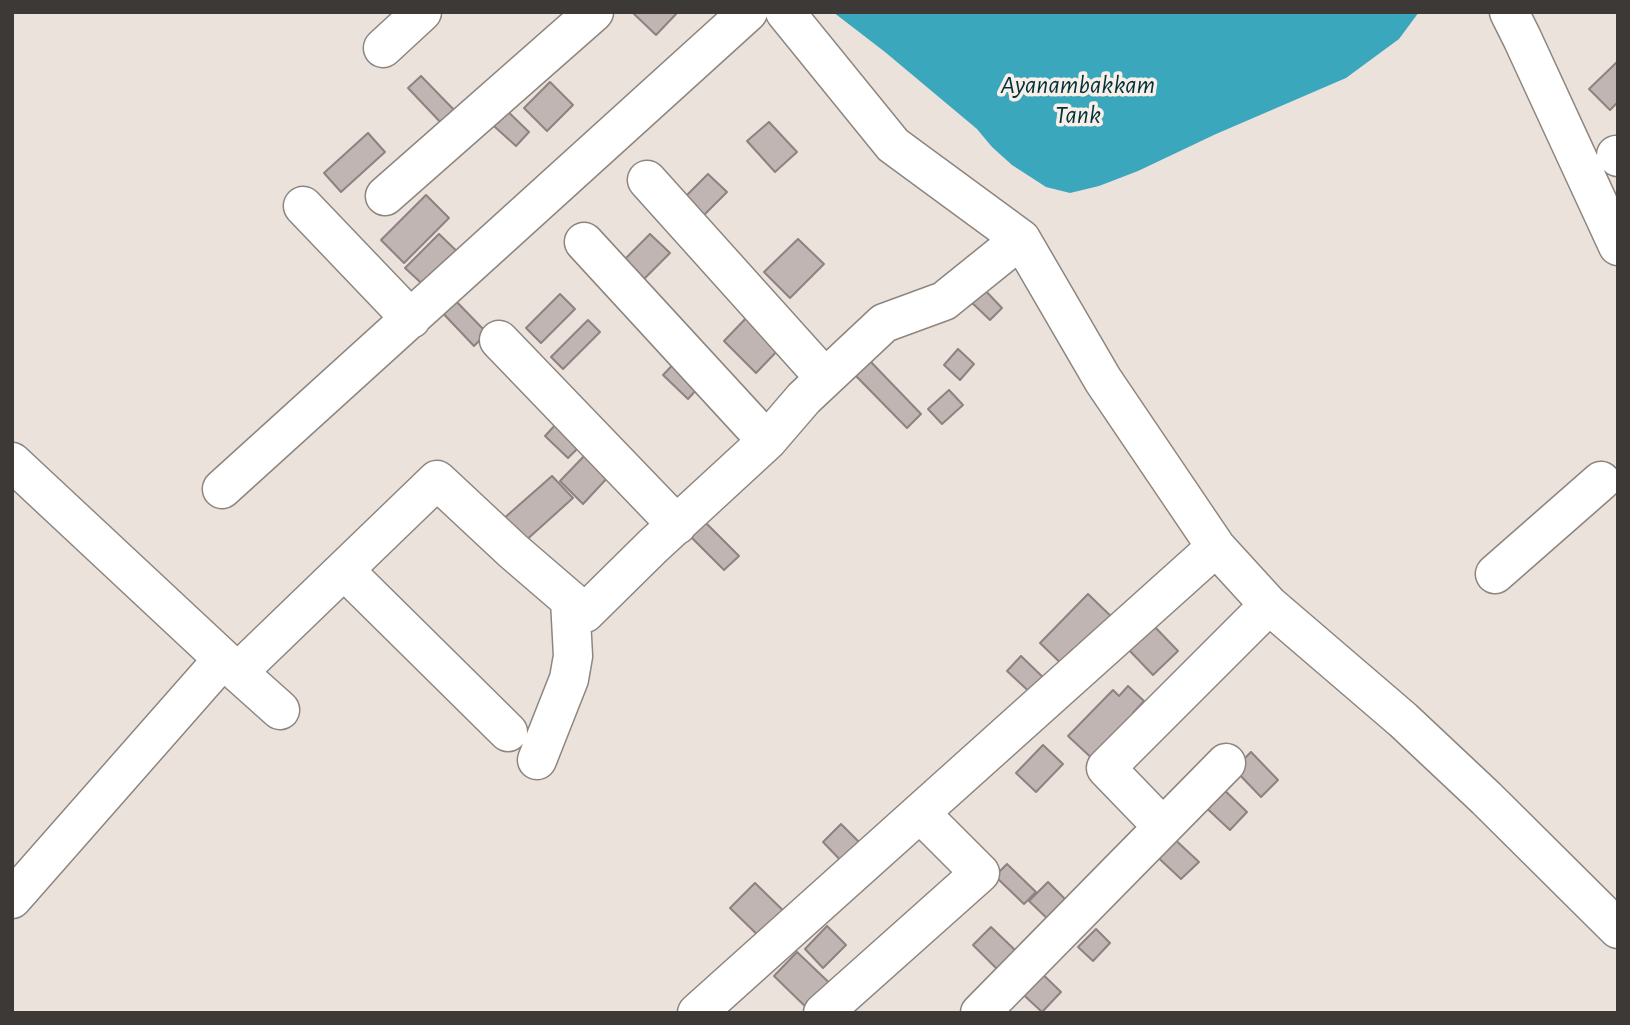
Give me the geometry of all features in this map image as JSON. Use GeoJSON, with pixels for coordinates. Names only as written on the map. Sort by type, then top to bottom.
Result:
{"type":"FeatureCollection","features":[{"type":"Feature","properties":{"kind":"street"},"geometry":{"type":"LineString","coordinates":[[383,48],[422,12]]}},
{"type":"Feature","properties":{"kind":"street"},"geometry":{"type":"LineString","coordinates":[[385,196],[594,12]]}},
{"type":"Feature","properties":{"kind":"street"},"geometry":{"type":"LineString","coordinates":[[222,489],[748,12]]}},
{"type":"Feature","properties":{"kind":"street"},"geometry":{"type":"LineString","coordinates":[[785,12],[893,145],[1021,239],[1103,380],[1216,547],[1269,605],[1412,729],[1618,929]]}},
{"type":"Feature","properties":{"kind":"street"},"geometry":{"type":"LineString","coordinates":[[1509,12],[1618,246]]}},
{"type":"Feature","properties":{"kind":"street"},"geometry":{"type":"LineString","coordinates":[[647,180],[825,378]]}},
{"type":"Feature","properties":{"kind":"street"},"geometry":{"type":"LineString","coordinates":[[303,206],[411,319]]}},
{"type":"Feature","properties":{"kind":"street"},"geometry":{"type":"LineString","coordinates":[[12,899],[230,665],[345,570],[438,480],[585,614],[653,546],[767,441],[804,398],[884,323],[944,300],[1021,239]]}},
{"type":"Feature","properties":{"kind":"street"},"geometry":{"type":"LineString","coordinates":[[584,242],[767,441]]}},
{"type":"Feature","properties":{"kind":"street"},"geometry":{"type":"LineString","coordinates":[[499,340],[677,524]]}},
{"type":"Feature","properties":{"kind":"street"},"geometry":{"type":"LineString","coordinates":[[12,462],[280,710]]}},
{"type":"Feature","properties":{"kind":"street"},"geometry":{"type":"LineString","coordinates":[[1495,574],[1612,483]]}},
{"type":"Feature","properties":{"kind":"street"},"geometry":{"type":"LineString","coordinates":[[697,1013],[1216,547]]}},
{"type":"Feature","properties":{"kind":"street"},"geometry":{"type":"LineString","coordinates":[[345,570],[508,732]]}},
{"type":"Feature","properties":{"kind":"street"},"geometry":{"type":"LineString","coordinates":[[537,760],[569,679],[573,656],[570,600]]}},
{"type":"Feature","properties":{"kind":"street"},"geometry":{"type":"LineString","coordinates":[[1163,827],[1106,768],[1269,605]]}},
{"type":"Feature","properties":{"kind":"street"},"geometry":{"type":"LineString","coordinates":[[980,1013],[1226,762]]}},
{"type":"Feature","properties":{"kind":"street"},"geometry":{"type":"LineString","coordinates":[[823,1013],[980,873],[920,813]]}},
{"type":"Feature","properties":{"kind":"water","name":"Ayanambakkam Tank"},"geometry":{"type":"Polygon","coordinates":[[[833,12],[1419,12],[1399,39],[1346,78],[1138,171],[1099,186],[1070,193],[1046,187],[1012,165],[977,129],[833,12]]]}},
{"type":"Feature","properties":{"kind":"building"},"geometry":{"type":"Polygon","coordinates":[[[632,12],[678,12],[656,35],[632,12]]]}},
{"type":"Feature","properties":{"kind":"building"},"geometry":{"type":"Polygon","coordinates":[[[1618,61],[1618,102],[1610,110],[1589,89],[1618,61]]]}},
{"type":"Feature","properties":{"kind":"building"},"geometry":{"type":"Polygon","coordinates":[[[421,76],[457,113],[444,126],[408,88],[421,76]]]}},
{"type":"Feature","properties":{"kind":"building"},"geometry":{"type":"Polygon","coordinates":[[[550,82],[573,105],[547,131],[524,108],[550,82]]]}},
{"type":"Feature","properties":{"kind":"building"},"geometry":{"type":"Polygon","coordinates":[[[499,103],[529,132],[516,146],[485,118],[499,103]]]}},
{"type":"Feature","properties":{"kind":"building"},"geometry":{"type":"Polygon","coordinates":[[[769,122],[797,152],[775,172],[747,141],[769,122]]]}},
{"type":"Feature","properties":{"kind":"building"},"geometry":{"type":"Polygon","coordinates":[[[368,133],[385,152],[341,192],[324,173],[368,133]]]}},
{"type":"Feature","properties":{"kind":"building"},"geometry":{"type":"Polygon","coordinates":[[[708,174],[727,192],[703,216],[684,198],[708,174]]]}},
{"type":"Feature","properties":{"kind":"building"},"geometry":{"type":"Polygon","coordinates":[[[426,195],[449,218],[404,263],[381,240],[426,195]]]}},
{"type":"Feature","properties":{"kind":"building"},"geometry":{"type":"Polygon","coordinates":[[[439,234],[465,259],[432,293],[405,268],[439,234]]]}},
{"type":"Feature","properties":{"kind":"building"},"geometry":{"type":"Polygon","coordinates":[[[650,234],[670,253],[641,282],[621,263],[650,234]]]}},
{"type":"Feature","properties":{"kind":"building"},"geometry":{"type":"Polygon","coordinates":[[[798,239],[824,264],[790,298],[764,272],[798,239]]]}},
{"type":"Feature","properties":{"kind":"building"},"geometry":{"type":"Polygon","coordinates":[[[980,285],[1002,308],[990,320],[967,298],[980,285]]]}},
{"type":"Feature","properties":{"kind":"building"},"geometry":{"type":"Polygon","coordinates":[[[560,294],[575,309],[541,343],[526,328],[560,294]]]}},
{"type":"Feature","properties":{"kind":"building"},"geometry":{"type":"Polygon","coordinates":[[[451,296],[487,333],[474,346],[438,308],[451,296]]]}},
{"type":"Feature","properties":{"kind":"building"},"geometry":{"type":"Polygon","coordinates":[[[749,315],[781,347],[756,373],[724,341],[749,315]]]}},
{"type":"Feature","properties":{"kind":"building"},"geometry":{"type":"Polygon","coordinates":[[[588,320],[600,332],[563,369],[551,357],[588,320]]]}},
{"type":"Feature","properties":{"kind":"building"},"geometry":{"type":"Polygon","coordinates":[[[958,349],[974,364],[960,380],[944,365],[958,349]]]}},
{"type":"Feature","properties":{"kind":"building"},"geometry":{"type":"Polygon","coordinates":[[[682,355],[707,378],[688,399],[663,375],[682,355]]]}},
{"type":"Feature","properties":{"kind":"building"},"geometry":{"type":"Polygon","coordinates":[[[870,361],[921,414],[907,428],[855,375],[870,361]]]}},
{"type":"Feature","properties":{"kind":"building"},"geometry":{"type":"Polygon","coordinates":[[[949,390],[963,405],[942,424],[928,409],[949,390]]]}},
{"type":"Feature","properties":{"kind":"building"},"geometry":{"type":"Polygon","coordinates":[[[558,422],[582,444],[568,458],[545,436],[558,422]]]}},
{"type":"Feature","properties":{"kind":"building"},"geometry":{"type":"Polygon","coordinates":[[[587,453],[610,475],[583,504],[560,481],[587,453]]]}},
{"type":"Feature","properties":{"kind":"building"},"geometry":{"type":"Polygon","coordinates":[[[552,476],[573,498],[523,543],[502,520],[552,476]]]}},
{"type":"Feature","properties":{"kind":"building"},"geometry":{"type":"Polygon","coordinates":[[[705,522],[739,556],[724,570],[690,536],[705,522]]]}},
{"type":"Feature","properties":{"kind":"building"},"geometry":{"type":"Polygon","coordinates":[[[1088,594],[1119,624],[1071,673],[1040,643],[1088,594]]]}},
{"type":"Feature","properties":{"kind":"building"},"geometry":{"type":"Polygon","coordinates":[[[1152,624],[1178,651],[1153,675],[1127,648],[1152,624]]]}},
{"type":"Feature","properties":{"kind":"building"},"geometry":{"type":"Polygon","coordinates":[[[1021,656],[1050,684],[1036,698],[1007,671],[1021,656]]]}},
{"type":"Feature","properties":{"kind":"building"},"geometry":{"type":"Polygon","coordinates":[[[1128,686],[1144,701],[1133,713],[1140,719],[1097,763],[1068,736],[1113,690],[1119,696],[1128,686]]]}},
{"type":"Feature","properties":{"kind":"building"},"geometry":{"type":"Polygon","coordinates":[[[1043,745],[1063,764],[1036,792],[1016,773],[1043,745]]]}},
{"type":"Feature","properties":{"kind":"building"},"geometry":{"type":"Polygon","coordinates":[[[1251,752],[1278,780],[1261,797],[1234,769],[1251,752]]]}},
{"type":"Feature","properties":{"kind":"building"},"geometry":{"type":"Polygon","coordinates":[[[1217,783],[1247,812],[1230,830],[1199,801],[1217,783]]]}},
{"type":"Feature","properties":{"kind":"building"},"geometry":{"type":"Polygon","coordinates":[[[841,824],[866,849],[847,867],[823,842],[841,824]]]}},
{"type":"Feature","properties":{"kind":"building"},"geometry":{"type":"Polygon","coordinates":[[[1168,833],[1199,862],[1181,879],[1151,851],[1168,833]]]}},
{"type":"Feature","properties":{"kind":"building"},"geometry":{"type":"Polygon","coordinates":[[[1007,864],[1036,892],[1024,904],[995,876],[1007,864]]]}},
{"type":"Feature","properties":{"kind":"building"},"geometry":{"type":"Polygon","coordinates":[[[1048,882],[1072,906],[1053,924],[1029,901],[1048,882]]]}},
{"type":"Feature","properties":{"kind":"building"},"geometry":{"type":"Polygon","coordinates":[[[755,883],[795,922],[770,947],[730,908],[755,883]]]}},
{"type":"Feature","properties":{"kind":"building"},"geometry":{"type":"Polygon","coordinates":[[[827,926],[846,945],[823,968],[805,949],[827,926]]]}},
{"type":"Feature","properties":{"kind":"building"},"geometry":{"type":"Polygon","coordinates":[[[991,927],[1016,951],[998,970],[973,945],[991,927]]]}},
{"type":"Feature","properties":{"kind":"building"},"geometry":{"type":"Polygon","coordinates":[[[1096,929],[1110,943],[1093,961],[1078,947],[1096,929]]]}},
{"type":"Feature","properties":{"kind":"building"},"geometry":{"type":"Polygon","coordinates":[[[797,952],[839,992],[812,1013],[774,976],[797,952]]]}},
{"type":"Feature","properties":{"kind":"building"},"geometry":{"type":"Polygon","coordinates":[[[1032,964],[1061,992],[1042,1012],[1013,985],[1032,964]]]}}]}
